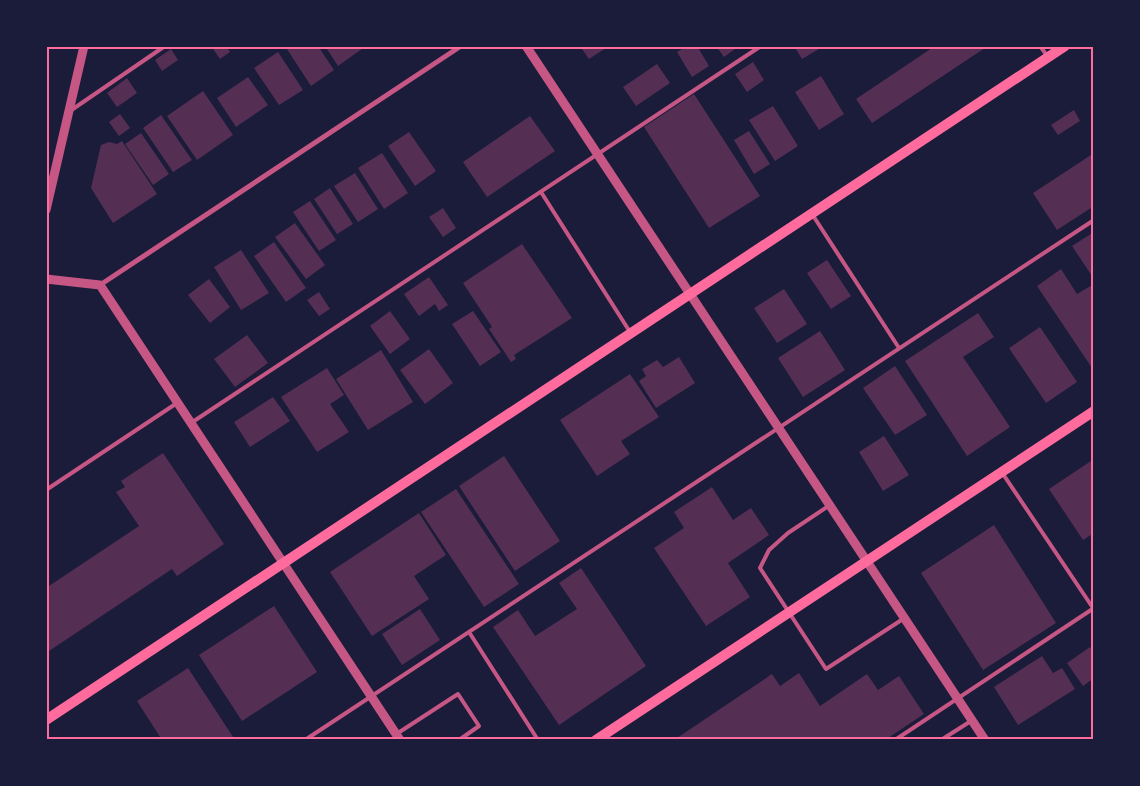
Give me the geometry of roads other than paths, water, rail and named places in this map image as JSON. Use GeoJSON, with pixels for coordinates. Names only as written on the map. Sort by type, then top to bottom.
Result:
{"type":"FeatureCollection","features":[{"type":"Feature","properties":{"kind":"main road"},"geometry":{"type":"LineString","coordinates":[[46,720],[1065,46]]}},
{"type":"Feature","properties":{"kind":"main road"},"geometry":{"type":"LineString","coordinates":[[596,740],[1094,411]]}},
{"type":"Feature","properties":{"kind":"street"},"geometry":{"type":"LineString","coordinates":[[46,210],[84,46]]}},
{"type":"Feature","properties":{"kind":"street"},"geometry":{"type":"LineString","coordinates":[[46,279],[100,285],[461,46]]}},
{"type":"Feature","properties":{"kind":"street"},"geometry":{"type":"LineString","coordinates":[[526,46],[985,740]]}},
{"type":"Feature","properties":{"kind":"street"},"geometry":{"type":"LineString","coordinates":[[100,285],[398,737]]}},
{"type":"Feature","properties":{"kind":"lane"},"geometry":{"type":"LineString","coordinates":[[69,112],[165,46]]}},
{"type":"Feature","properties":{"kind":"lane"},"geometry":{"type":"LineString","coordinates":[[191,423],[761,46]]}},
{"type":"Feature","properties":{"kind":"lane"},"geometry":{"type":"LineString","coordinates":[[1040,46],[1048,57]]}},
{"type":"Feature","properties":{"kind":"lane"},"geometry":{"type":"LineString","coordinates":[[541,192],[631,334]]}},
{"type":"Feature","properties":{"kind":"lane"},"geometry":{"type":"LineString","coordinates":[[812,214],[899,348]]}},
{"type":"Feature","properties":{"kind":"lane"},"geometry":{"type":"LineString","coordinates":[[305,740],[1094,220]]}},
{"type":"Feature","properties":{"kind":"lane"},"geometry":{"type":"LineString","coordinates":[[46,490],[178,402]]}},
{"type":"Feature","properties":{"kind":"lane"},"geometry":{"type":"LineString","coordinates":[[895,740],[1094,608],[1002,472]]}},
{"type":"Feature","properties":{"kind":"lane"},"geometry":{"type":"LineString","coordinates":[[830,505],[788,533],[769,550],[760,568],[826,669],[904,618]]}},
{"type":"Feature","properties":{"kind":"lane"},"geometry":{"type":"LineString","coordinates":[[469,632],[538,740]]}},
{"type":"Feature","properties":{"kind":"lane"},"geometry":{"type":"LineString","coordinates":[[398,737],[458,694],[479,726],[458,740]]}},
{"type":"Feature","properties":{"kind":"lane"},"geometry":{"type":"LineString","coordinates":[[941,740],[972,720]]}}]}
